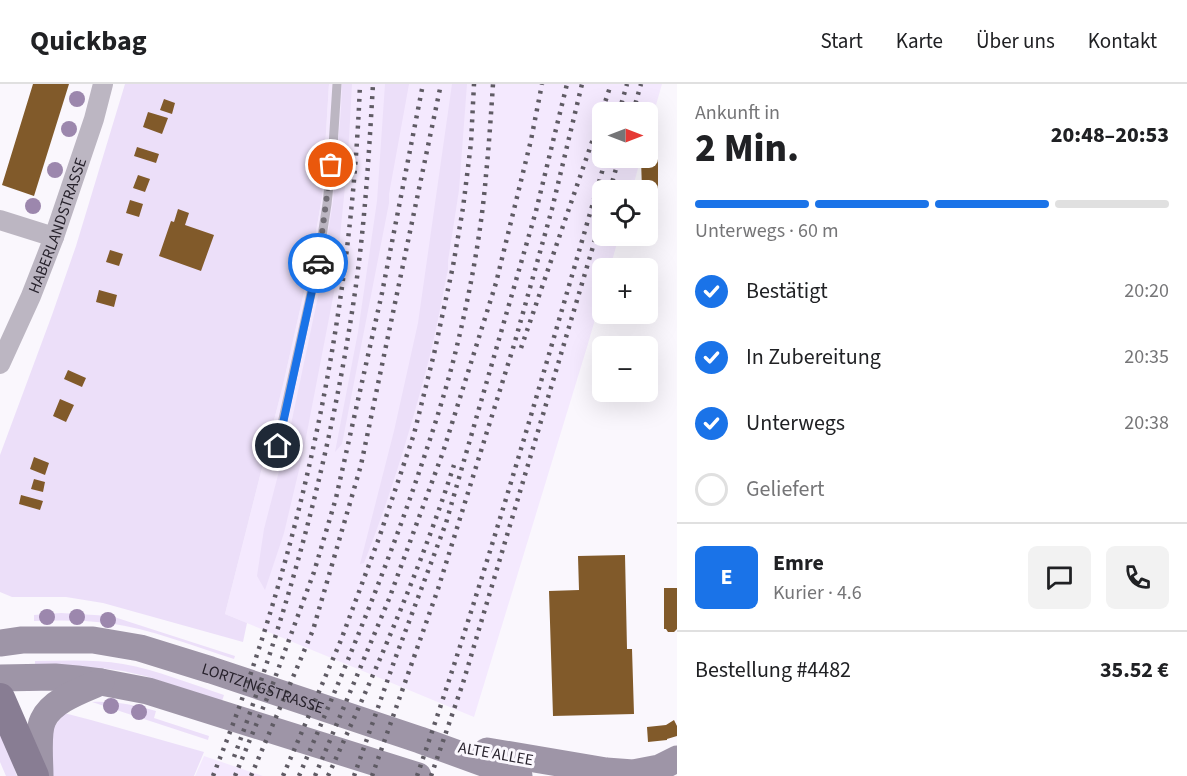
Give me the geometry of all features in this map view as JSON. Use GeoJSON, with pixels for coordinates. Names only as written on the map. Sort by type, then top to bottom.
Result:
{"type":"FeatureCollection","features":[{"type":"Feature","properties":{"kind":"main road","name":"LORTZINGSTRASSE"},"geometry":{"type":"LineString","coordinates":[[0,643],[22,640],[93,640],[140,648],[420,740],[519,776]]}},
{"type":"Feature","properties":{"kind":"main road"},"geometry":{"type":"LineString","coordinates":[[0,678],[55,677],[101,682],[148,691],[418,776]]}},
{"type":"Feature","properties":{"kind":"main road"},"geometry":{"type":"LineString","coordinates":[[40,776],[42,721],[59,702],[101,682]]}},
{"type":"Feature","properties":{"kind":"main road"},"geometry":{"type":"LineString","coordinates":[[0,699],[34,776]]}},
{"type":"Feature","properties":{"kind":"main road","name":"ALTE ALLEE"},"geometry":{"type":"LineString","coordinates":[[420,740],[576,766],[633,773],[658,768],[677,759]]}},
{"type":"Feature","properties":{"kind":"street","name":"HABERLANDSTRASSE"},"geometry":{"type":"LineString","coordinates":[[0,364],[31,296],[54,237],[94,119],[103,84]]}},
{"type":"Feature","properties":{"kind":"street"},"geometry":{"type":"LineString","coordinates":[[0,220],[54,237]]}},
{"type":"Feature","properties":{"kind":"lane"},"geometry":{"type":"LineString","coordinates":[[278,446],[318,262],[327,204],[337,84]]}},
{"type":"Feature","properties":{"kind":"shaded area"},"geometry":{"type":"Polygon","coordinates":[[[125,84],[329,84],[322,197],[311,261],[283,385],[225,614],[247,623],[243,642],[103,603],[66,597],[12,597],[0,592],[0,455],[76,246],[125,84]]]}},
{"type":"Feature","properties":{"kind":"shaded area"},"geometry":{"type":"Polygon","coordinates":[[[329,84],[662,84],[657,102],[592,102],[592,168],[638,168],[635,180],[592,180],[592,246],[616,246],[613,258],[592,258],[594,324],[474,717],[225,614],[283,385],[311,261],[322,197],[329,84]]]}},
{"type":"Feature","properties":{"kind":"shaded area"},"geometry":{"type":"Polygon","coordinates":[[[342,84],[352,84],[348,156],[335,287],[303,453],[284,533],[265,590],[257,576],[264,529],[290,429],[320,287],[333,201],[342,84]]]}},
{"type":"Feature","properties":{"kind":"shaded area"},"geometry":{"type":"Polygon","coordinates":[[[385,84],[409,84],[389,203],[342,444],[335,452],[358,332],[377,201],[385,84]]]}},
{"type":"Feature","properties":{"kind":"shaded area"},"geometry":{"type":"Polygon","coordinates":[[[452,84],[467,84],[459,190],[448,269],[430,355],[408,434],[374,537],[364,563],[360,564],[394,431],[418,323],[452,84]]]}},
{"type":"Feature","properties":{"kind":"shaded area"},"geometry":{"type":"Polygon","coordinates":[[[61,613],[111,616],[235,656],[234,659],[172,638],[108,623],[34,621],[34,615],[61,613]]]}},
{"type":"Feature","properties":{"kind":"shaded area"},"geometry":{"type":"Polygon","coordinates":[[[35,661],[112,662],[161,674],[224,695],[222,701],[123,671],[101,668],[35,669],[35,661]]]}},
{"type":"Feature","properties":{"kind":"shaded area"},"geometry":{"type":"Polygon","coordinates":[[[92,702],[124,704],[156,711],[154,718],[209,736],[208,740],[92,702]]]}},
{"type":"Feature","properties":{"kind":"shaded area"},"geometry":{"type":"Polygon","coordinates":[[[64,713],[204,752],[194,776],[53,776],[51,731],[64,713]]]}},
{"type":"Feature","properties":{"kind":"shaded area"},"geometry":{"type":"Polygon","coordinates":[[[0,726],[17,776],[6,776],[0,762],[0,726]]]}},
{"type":"Feature","properties":{"kind":"shaded area"},"geometry":{"type":"Polygon","coordinates":[[[204,756],[263,776],[195,776],[204,756]]]}},
{"type":"Feature","properties":{"kind":"building"},"geometry":{"type":"Polygon","coordinates":[[[33,84],[69,84],[34,196],[2,185],[33,84]]]}},
{"type":"Feature","properties":{"kind":"building"},"geometry":{"type":"Polygon","coordinates":[[[164,99],[175,103],[172,114],[160,110],[164,99]]]}},
{"type":"Feature","properties":{"kind":"building"},"geometry":{"type":"Polygon","coordinates":[[[148,112],[168,118],[162,134],[143,127],[148,112]]]}},
{"type":"Feature","properties":{"kind":"building"},"geometry":{"type":"Polygon","coordinates":[[[137,147],[159,154],[156,163],[134,156],[137,147]]]}},
{"type":"Feature","properties":{"kind":"building"},"geometry":{"type":"Polygon","coordinates":[[[641,168],[658,168],[658,180],[642,180],[641,168]]]}},
{"type":"Feature","properties":{"kind":"building"},"geometry":{"type":"Polygon","coordinates":[[[138,175],[150,179],[145,192],[133,188],[138,175]]]}},
{"type":"Feature","properties":{"kind":"building"},"geometry":{"type":"Polygon","coordinates":[[[130,200],[143,204],[139,217],[126,213],[130,200]]]}},
{"type":"Feature","properties":{"kind":"building"},"geometry":{"type":"Polygon","coordinates":[[[178,209],[189,213],[185,225],[214,235],[201,271],[159,256],[171,221],[174,222],[178,209]]]}},
{"type":"Feature","properties":{"kind":"building"},"geometry":{"type":"Polygon","coordinates":[[[110,250],[123,254],[119,266],[106,262],[110,250]]]}},
{"type":"Feature","properties":{"kind":"building"},"geometry":{"type":"Polygon","coordinates":[[[99,290],[117,295],[114,307],[96,302],[99,290]]]}},
{"type":"Feature","properties":{"kind":"building"},"geometry":{"type":"Polygon","coordinates":[[[68,370],[86,378],[82,387],[64,379],[68,370]]]}},
{"type":"Feature","properties":{"kind":"building"},"geometry":{"type":"Polygon","coordinates":[[[60,399],[74,405],[66,422],[53,416],[60,399]]]}},
{"type":"Feature","properties":{"kind":"building"},"geometry":{"type":"Polygon","coordinates":[[[34,457],[49,463],[45,475],[30,469],[34,457]]]}},
{"type":"Feature","properties":{"kind":"building"},"geometry":{"type":"Polygon","coordinates":[[[34,479],[45,482],[43,492],[31,489],[34,479]]]}},
{"type":"Feature","properties":{"kind":"building"},"geometry":{"type":"Polygon","coordinates":[[[21,495],[43,501],[40,510],[19,504],[21,495]]]}},
{"type":"Feature","properties":{"kind":"building"},"geometry":{"type":"Polygon","coordinates":[[[625,555],[627,649],[632,649],[634,714],[553,716],[549,591],[579,590],[578,556],[625,555]]]}},
{"type":"Feature","properties":{"kind":"building"},"geometry":{"type":"Polygon","coordinates":[[[664,588],[677,588],[677,629],[674,632],[664,629],[664,588]]]}},
{"type":"Feature","properties":{"kind":"building"},"geometry":{"type":"Polygon","coordinates":[[[674,720],[677,726],[677,736],[667,740],[648,742],[647,727],[666,725],[674,720]]]}},
{"type":"Feature","properties":{"kind":"railway"},"geometry":{"type":"LineString","coordinates":[[213,776],[239,709],[267,625],[308,473],[324,396],[348,241],[360,84]]}},
{"type":"Feature","properties":{"kind":"railway"},"geometry":{"type":"LineString","coordinates":[[234,757],[291,585],[307,528],[334,410],[355,292],[366,188],[373,84]]}},
{"type":"Feature","properties":{"kind":"railway"},"geometry":{"type":"LineString","coordinates":[[235,776],[272,686],[314,572],[336,498],[382,293],[423,84]]}},
{"type":"Feature","properties":{"kind":"railway"},"geometry":{"type":"LineString","coordinates":[[251,776],[313,630],[361,465],[441,84]]}},
{"type":"Feature","properties":{"kind":"railway"},"geometry":{"type":"LineString","coordinates":[[283,776],[341,640],[414,434],[434,354],[463,208],[471,143],[474,84]]}},
{"type":"Feature","properties":{"kind":"railway"},"geometry":{"type":"LineString","coordinates":[[299,776],[345,668],[402,521],[450,374],[465,313],[478,244],[493,84]]}},
{"type":"Feature","properties":{"kind":"railway"},"geometry":{"type":"LineString","coordinates":[[315,776],[389,599],[443,452],[496,283],[531,140],[542,84]]}},
{"type":"Feature","properties":{"kind":"railway"},"geometry":{"type":"LineString","coordinates":[[354,776],[446,523],[536,211],[567,84]]}},
{"type":"Feature","properties":{"kind":"railway"},"geometry":{"type":"LineString","coordinates":[[372,776],[438,589],[514,345],[552,209],[582,84]]}},
{"type":"Feature","properties":{"kind":"railway"},"geometry":{"type":"LineString","coordinates":[[521,348],[611,84]]}},
{"type":"Feature","properties":{"kind":"railway"},"geometry":{"type":"LineString","coordinates":[[622,102],[627,84]]}},
{"type":"Feature","properties":{"kind":"railway"},"geometry":{"type":"LineString","coordinates":[[636,102],[641,84]]}},
{"type":"Feature","properties":{"kind":"railway"},"geometry":{"type":"LineString","coordinates":[[417,776],[492,545],[603,168]]}},
{"type":"Feature","properties":{"kind":"railway"},"geometry":{"type":"LineString","coordinates":[[613,180],[616,168]]}},
{"type":"Feature","properties":{"kind":"railway"},"geometry":{"type":"LineString","coordinates":[[431,776],[463,683],[593,246]]}},
{"type":"Feature","properties":{"kind":"railway"},"geometry":{"type":"LineString","coordinates":[[328,776],[411,583],[454,465]]}},
{"type":"Feature","properties":{"kind":"way so far"},"geometry":{"type":"LineString","coordinates":[[318,263],[331,165]]}},
{"type":"Feature","properties":{"kind":"route"},"geometry":{"type":"LineString","coordinates":[[278,446],[318,263]]}}]}
